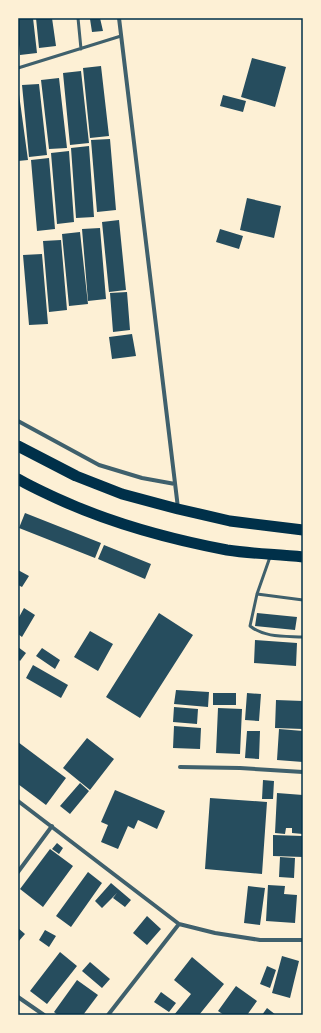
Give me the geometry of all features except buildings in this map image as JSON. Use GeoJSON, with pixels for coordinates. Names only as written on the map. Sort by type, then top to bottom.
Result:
{"type":"FeatureCollection","features":[{"type":"Feature","properties":{"kind":"highway"},"geometry":{"type":"LineString","coordinates":[[18,446],[76,476],[122,494],[230,521],[303,530]]}},
{"type":"Feature","properties":{"kind":"highway"},"geometry":{"type":"LineString","coordinates":[[18,479],[70,505],[120,524],[228,550],[303,557]]}},
{"type":"Feature","properties":{"kind":"street"},"geometry":{"type":"LineString","coordinates":[[119,18],[178,509]]}},
{"type":"Feature","properties":{"kind":"street"},"geometry":{"type":"LineString","coordinates":[[18,421],[99,465],[142,478],[175,484]]}},
{"type":"Feature","properties":{"kind":"street"},"geometry":{"type":"LineString","coordinates":[[180,767],[240,768],[303,772]]}},
{"type":"Feature","properties":{"kind":"street"},"geometry":{"type":"LineString","coordinates":[[18,801],[179,924],[215,934],[260,940],[303,940]]}},
{"type":"Feature","properties":{"kind":"street"},"geometry":{"type":"LineString","coordinates":[[18,872],[52,826]]}},
{"type":"Feature","properties":{"kind":"street"},"geometry":{"type":"LineString","coordinates":[[108,1015],[179,924]]}},
{"type":"Feature","properties":{"kind":"street"},"geometry":{"type":"LineString","coordinates":[[18,997],[44,1015]]}},
{"type":"Feature","properties":{"kind":"lane"},"geometry":{"type":"LineString","coordinates":[[78,18],[81,49]]}},
{"type":"Feature","properties":{"kind":"lane"},"geometry":{"type":"LineString","coordinates":[[18,68],[121,36]]}},
{"type":"Feature","properties":{"kind":"lane"},"geometry":{"type":"LineString","coordinates":[[271,554],[257,594],[250,626],[257,632],[265,635],[303,637]]}},
{"type":"Feature","properties":{"kind":"lane"},"geometry":{"type":"LineString","coordinates":[[257,594],[303,600]]}}]}
